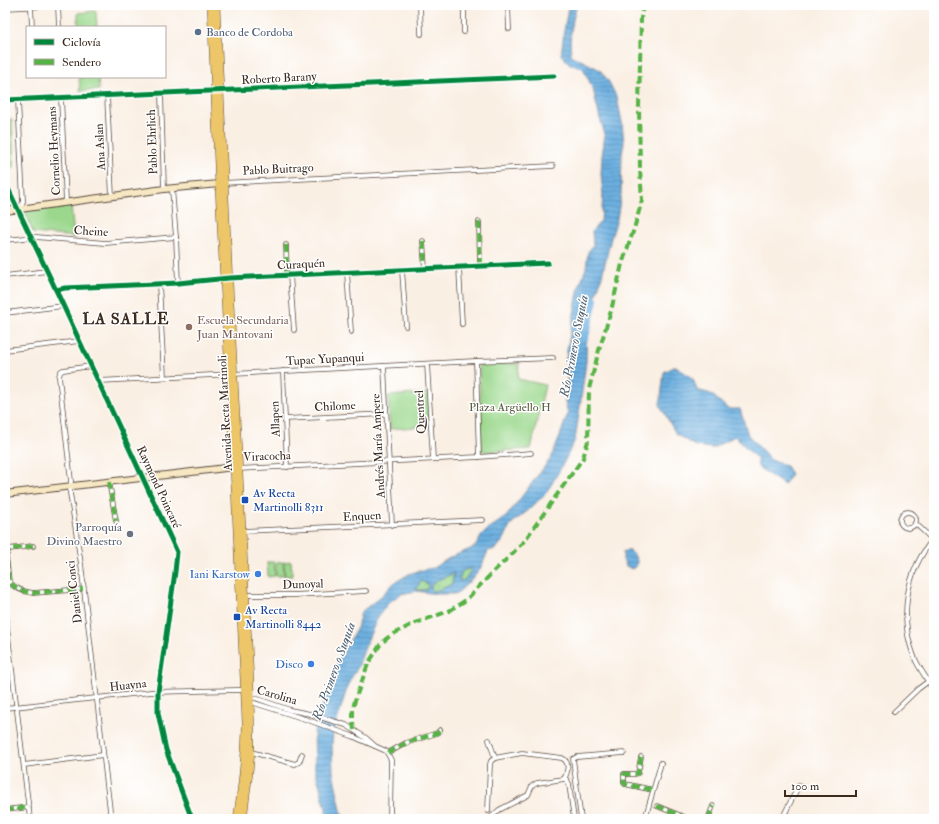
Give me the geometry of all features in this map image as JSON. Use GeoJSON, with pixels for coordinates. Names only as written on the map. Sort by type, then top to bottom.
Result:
{"type":"FeatureCollection","features":[{"type":"Feature","properties":{"kind":"main road","name":"Avenida Recta Martinoli"},"geometry":{"type":"LineString","coordinates":[[211,5],[218,91]]}},
{"type":"Feature","properties":{"kind":"main road","name":"Avenida Recta Martinoli"},"geometry":{"type":"LineString","coordinates":[[216,5],[222,183],[247,698],[251,752],[243,819]]}},
{"type":"Feature","properties":{"kind":"main road","name":"Pablo Buitrago"},"geometry":{"type":"LineString","coordinates":[[5,211],[164,189],[222,183]]}},
{"type":"Feature","properties":{"kind":"main road","name":"Avenida Recta Martinoli"},"geometry":{"type":"LineString","coordinates":[[237,468],[242,531],[243,663],[247,698],[245,761],[237,819]]}},
{"type":"Feature","properties":{"kind":"main road","name":"Viracocha"},"geometry":{"type":"LineString","coordinates":[[5,494],[237,468]]}},
{"type":"Feature","properties":{"kind":"street"},"geometry":{"type":"LineString","coordinates":[[58,5],[59,26]]}},
{"type":"Feature","properties":{"kind":"street"},"geometry":{"type":"LineString","coordinates":[[5,8],[12,6],[63,5]]}},
{"type":"Feature","properties":{"kind":"street"},"geometry":{"type":"LineString","coordinates":[[420,5],[421,34]]}},
{"type":"Feature","properties":{"kind":"street"},"geometry":{"type":"LineString","coordinates":[[464,5],[464,32]]}},
{"type":"Feature","properties":{"kind":"street"},"geometry":{"type":"LineString","coordinates":[[508,5],[509,29]]}},
{"type":"Feature","properties":{"kind":"street"},"geometry":{"type":"LineString","coordinates":[[31,6],[32,26]]}},
{"type":"Feature","properties":{"kind":"street","name":"Roberto Barany"},"geometry":{"type":"LineString","coordinates":[[5,100],[554,76]]}},
{"type":"Feature","properties":{"kind":"street","name":"Pablo Ehrlich"},"geometry":{"type":"LineString","coordinates":[[160,93],[164,189]]}},
{"type":"Feature","properties":{"kind":"street","name":"Ana Aslan"},"geometry":{"type":"LineString","coordinates":[[107,96],[112,197]]}},
{"type":"Feature","properties":{"kind":"street","name":"Cornelio Heymans"},"geometry":{"type":"LineString","coordinates":[[61,98],[66,202]]}},
{"type":"Feature","properties":{"kind":"street"},"geometry":{"type":"LineString","coordinates":[[18,100],[23,201],[20,209]]}},
{"type":"Feature","properties":{"kind":"street","name":"Pablo Buitrago"},"geometry":{"type":"LineString","coordinates":[[222,183],[553,166]]}},
{"type":"Feature","properties":{"kind":"street","name":"Raymond Poincaré"},"geometry":{"type":"LineString","coordinates":[[5,182],[20,209],[31,237],[177,552],[158,692],[158,713],[166,750],[192,819]]}},
{"type":"Feature","properties":{"kind":"street"},"geometry":{"type":"LineString","coordinates":[[172,188],[178,283]]}},
{"type":"Feature","properties":{"kind":"street"},"geometry":{"type":"LineString","coordinates":[[479,222],[480,266]]}},
{"type":"Feature","properties":{"kind":"street","name":"Cheine"},"geometry":{"type":"LineString","coordinates":[[5,240],[31,237],[105,243],[176,237]]}},
{"type":"Feature","properties":{"kind":"street"},"geometry":{"type":"LineString","coordinates":[[423,241],[425,269]]}},
{"type":"Feature","properties":{"kind":"street"},"geometry":{"type":"LineString","coordinates":[[286,245],[294,330]]}},
{"type":"Feature","properties":{"kind":"street","name":"Curaquén"},"geometry":{"type":"LineString","coordinates":[[56,290],[65,288],[178,283],[289,275],[548,264]]}},
{"type":"Feature","properties":{"kind":"street"},"geometry":{"type":"LineString","coordinates":[[460,267],[462,324]]}},
{"type":"Feature","properties":{"kind":"street"},"geometry":{"type":"LineString","coordinates":[[402,270],[406,326]]}},
{"type":"Feature","properties":{"kind":"street"},"geometry":{"type":"LineString","coordinates":[[5,276],[47,271]]}},
{"type":"Feature","properties":{"kind":"street"},"geometry":{"type":"LineString","coordinates":[[347,272],[351,332]]}},
{"type":"Feature","properties":{"kind":"street"},"geometry":{"type":"LineString","coordinates":[[159,284],[164,377]]}},
{"type":"Feature","properties":{"kind":"street"},"geometry":{"type":"LineString","coordinates":[[5,313],[63,306]]}},
{"type":"Feature","properties":{"kind":"street"},"geometry":{"type":"LineString","coordinates":[[5,350],[79,341]]}},
{"type":"Feature","properties":{"kind":"street","name":"Tupac Yupanqui"},"geometry":{"type":"LineString","coordinates":[[99,381],[553,358]]}},
{"type":"Feature","properties":{"kind":"street"},"geometry":{"type":"LineString","coordinates":[[476,361],[479,457]]}},
{"type":"Feature","properties":{"kind":"street","name":"Quentrel"},"geometry":{"type":"LineString","coordinates":[[427,364],[433,459]]}},
{"type":"Feature","properties":{"kind":"street","name":"Daniel Conci"},"geometry":{"type":"LineString","coordinates":[[91,366],[63,370],[59,373],[71,486],[70,493],[81,564],[111,819]]}},
{"type":"Feature","properties":{"kind":"street","name":"Andrés María Ampere"},"geometry":{"type":"LineString","coordinates":[[384,366],[392,524]]}},
{"type":"Feature","properties":{"kind":"street","name":"Allapen"},"geometry":{"type":"LineString","coordinates":[[283,371],[287,467]]}},
{"type":"Feature","properties":{"kind":"street","name":"Chilome"},"geometry":{"type":"LineString","coordinates":[[285,419],[386,414]]}},
{"type":"Feature","properties":{"kind":"street","name":"Viracocha"},"geometry":{"type":"LineString","coordinates":[[237,468],[287,467],[531,453]]}},
{"type":"Feature","properties":{"kind":"street"},"geometry":{"type":"LineString","coordinates":[[109,482],[116,521]]}},
{"type":"Feature","properties":{"kind":"street","name":"Enquen"},"geometry":{"type":"LineString","coordinates":[[242,531],[483,520]]}},
{"type":"Feature","properties":{"kind":"street"},"geometry":{"type":"LineString","coordinates":[[915,523],[934,540],[923,553],[915,567],[909,589],[906,624],[911,647],[916,660],[923,674],[934,690]]}},
{"type":"Feature","properties":{"kind":"street"},"geometry":{"type":"LineString","coordinates":[[33,546],[9,549],[7,552],[6,556],[9,582],[11,585],[25,592],[33,593],[83,589]]}},
{"type":"Feature","properties":{"kind":"street","name":"Dunoyal"},"geometry":{"type":"LineString","coordinates":[[243,595],[295,595],[366,591]]}},
{"type":"Feature","properties":{"kind":"street"},"geometry":{"type":"LineString","coordinates":[[5,611],[30,819]]}},
{"type":"Feature","properties":{"kind":"street"},"geometry":{"type":"LineString","coordinates":[[894,712],[918,689],[934,677]]}},
{"type":"Feature","properties":{"kind":"street","name":"Huayna"},"geometry":{"type":"LineString","coordinates":[[5,708],[158,692],[247,698]]}},
{"type":"Feature","properties":{"kind":"street","name":"Carolina"},"geometry":{"type":"LineString","coordinates":[[247,698],[310,714],[346,725],[354,730]]}},
{"type":"Feature","properties":{"kind":"street","name":"Carolina"},"geometry":{"type":"LineString","coordinates":[[247,698],[352,736]]}},
{"type":"Feature","properties":{"kind":"street"},"geometry":{"type":"LineString","coordinates":[[375,746],[354,730],[352,736],[375,746],[383,749],[388,753],[391,760],[390,819]]}},
{"type":"Feature","properties":{"kind":"street"},"geometry":{"type":"LineString","coordinates":[[388,753],[406,743],[437,733],[440,730]]}},
{"type":"Feature","properties":{"kind":"street"},"geometry":{"type":"LineString","coordinates":[[489,740],[495,758]]}},
{"type":"Feature","properties":{"kind":"street"},"geometry":{"type":"LineString","coordinates":[[251,752],[295,764],[299,762],[302,754]]}},
{"type":"Feature","properties":{"kind":"street"},"geometry":{"type":"LineString","coordinates":[[488,811],[490,764],[495,758],[522,753],[562,758],[566,760],[568,764],[564,779]]}},
{"type":"Feature","properties":{"kind":"street"},"geometry":{"type":"LineString","coordinates":[[581,819],[574,759],[577,757],[624,753]]}},
{"type":"Feature","properties":{"kind":"street"},"geometry":{"type":"LineString","coordinates":[[24,765],[103,756]]}},
{"type":"Feature","properties":{"kind":"street"},"geometry":{"type":"LineString","coordinates":[[641,757],[638,773],[624,774],[624,783],[653,790]]}},
{"type":"Feature","properties":{"kind":"street"},"geometry":{"type":"LineString","coordinates":[[645,819],[661,763]]}},
{"type":"Feature","properties":{"kind":"street"},"geometry":{"type":"LineString","coordinates":[[489,819],[499,810],[528,796],[532,786],[537,782],[564,779],[567,780],[569,784],[574,819]]}},
{"type":"Feature","properties":{"kind":"street"},"geometry":{"type":"LineString","coordinates":[[782,819],[799,785]]}},
{"type":"Feature","properties":{"kind":"street"},"geometry":{"type":"LineString","coordinates":[[657,806],[689,819]]}},
{"type":"Feature","properties":{"kind":"street"},"geometry":{"type":"LineString","coordinates":[[708,819],[713,806]]}},
{"type":"Feature","properties":{"kind":"street"},"geometry":{"type":"LineString","coordinates":[[5,810],[29,807]]}},
{"type":"Feature","properties":{"kind":"street"},"geometry":{"type":"LineString","coordinates":[[789,816],[796,819]]}},
{"type":"Feature","properties":{"kind":"green space"},"geometry":{"type":"Polygon","coordinates":[[[96,11],[97,26],[78,26],[78,13],[96,11]]]}},
{"type":"Feature","properties":{"kind":"green space"},"geometry":{"type":"Polygon","coordinates":[[[79,78],[98,78],[99,90],[80,91],[79,78]]]}},
{"type":"Feature","properties":{"kind":"green space"},"geometry":{"type":"Polygon","coordinates":[[[5,119],[12,119],[14,168],[5,168],[5,119]]]}},
{"type":"Feature","properties":{"kind":"green space"},"geometry":{"type":"Polygon","coordinates":[[[71,206],[74,237],[33,233],[24,211],[71,206]]]}},
{"type":"Feature","properties":{"kind":"green space","name":"Plaza Argüello H"},"geometry":{"type":"Polygon","coordinates":[[[479,364],[519,364],[518,379],[545,385],[531,449],[482,452],[479,364]]]}},
{"type":"Feature","properties":{"kind":"green space"},"geometry":{"type":"Polygon","coordinates":[[[428,393],[430,426],[390,429],[388,396],[428,393]]]}},
{"type":"Feature","properties":{"kind":"green space"},"geometry":{"type":"Polygon","coordinates":[[[291,561],[292,576],[285,576],[284,562],[291,561]]]}},
{"type":"Feature","properties":{"kind":"green space"},"geometry":{"type":"Polygon","coordinates":[[[267,562],[274,562],[275,576],[268,577],[267,562]]]}},
{"type":"Feature","properties":{"kind":"green space"},"geometry":{"type":"Polygon","coordinates":[[[276,562],[283,562],[284,576],[276,576],[276,562]]]}},
{"type":"Feature","properties":{"kind":"green space"},"geometry":{"type":"Polygon","coordinates":[[[472,568],[465,580],[459,581],[462,571],[472,568]]]}},
{"type":"Feature","properties":{"kind":"green space"},"geometry":{"type":"Polygon","coordinates":[[[454,573],[452,584],[432,592],[431,585],[454,573]]]}},
{"type":"Feature","properties":{"kind":"green space"},"geometry":{"type":"Polygon","coordinates":[[[421,581],[428,584],[428,590],[416,590],[421,581]]]}},
{"type":"Feature","properties":{"kind":"water"},"geometry":{"type":"Polygon","coordinates":[[[569,5],[577,5],[571,29],[571,54],[600,70],[609,82],[617,98],[622,122],[624,143],[622,154],[621,194],[617,219],[602,276],[587,323],[586,362],[575,440],[547,492],[530,509],[511,524],[504,539],[496,549],[488,551],[480,570],[456,594],[436,594],[416,591],[401,594],[389,602],[378,617],[358,667],[349,682],[333,734],[333,772],[343,819],[326,819],[326,809],[315,769],[314,731],[320,711],[333,681],[335,666],[357,628],[361,612],[380,597],[394,583],[409,574],[433,568],[451,557],[475,547],[482,535],[506,517],[551,458],[568,414],[565,402],[568,383],[565,368],[567,350],[579,287],[586,268],[588,252],[593,245],[592,231],[601,221],[603,195],[601,174],[605,134],[593,89],[583,68],[571,65],[561,55],[569,5]],[[472,568],[462,571],[459,581],[465,580],[472,568]],[[454,573],[431,585],[432,591],[439,590],[452,584],[454,573]],[[421,581],[416,590],[427,590],[428,584],[421,581]]]}},
{"type":"Feature","properties":{"kind":"water"},"geometry":{"type":"Polygon","coordinates":[[[676,366],[693,379],[697,390],[711,394],[728,409],[740,409],[748,435],[771,460],[786,466],[791,474],[784,485],[758,467],[757,459],[735,436],[713,448],[695,446],[676,434],[660,405],[664,372],[676,366]]]}},
{"type":"Feature","properties":{"kind":"water"},"geometry":{"type":"Polygon","coordinates":[[[628,550],[634,554],[637,561],[637,565],[632,569],[626,566],[623,560],[623,552],[628,550]]]}},
{"type":"Feature","properties":{"kind":"waterway","name":"Río Primero o Suquía"},"geometry":{"type":"LineString","coordinates":[[585,337],[594,300]]}},
{"type":"Feature","properties":{"kind":"marked path"},"geometry":{"type":"LineString","coordinates":[[354,730],[353,709],[355,700],[368,664],[380,645],[393,634],[413,624],[449,611],[466,600],[525,540],[583,458],[588,441],[589,389],[611,311],[622,264],[642,200],[639,107],[641,18],[643,5]]}},
{"type":"Feature","properties":{"kind":"marked path"},"geometry":{"type":"LineString","coordinates":[[479,222],[480,266]]}},
{"type":"Feature","properties":{"kind":"marked path"},"geometry":{"type":"LineString","coordinates":[[423,241],[425,269]]}},
{"type":"Feature","properties":{"kind":"marked path"},"geometry":{"type":"LineString","coordinates":[[286,245],[287,275]]}},
{"type":"Feature","properties":{"kind":"marked path"},"geometry":{"type":"LineString","coordinates":[[109,482],[116,521]]}},
{"type":"Feature","properties":{"kind":"marked path"},"geometry":{"type":"LineString","coordinates":[[33,546],[9,549],[6,556],[9,582],[14,587],[33,593],[83,589]]}},
{"type":"Feature","properties":{"kind":"marked path"},"geometry":{"type":"LineString","coordinates":[[388,753],[406,743],[437,733],[440,730]]}},
{"type":"Feature","properties":{"kind":"marked path"},"geometry":{"type":"LineString","coordinates":[[641,757],[638,773],[624,774],[624,783],[653,790]]}},
{"type":"Feature","properties":{"kind":"marked path"},"geometry":{"type":"LineString","coordinates":[[657,806],[689,819]]}},
{"type":"Feature","properties":{"kind":"marked path"},"geometry":{"type":"LineString","coordinates":[[708,819],[713,806]]}},
{"type":"Feature","properties":{"kind":"marked path"},"geometry":{"type":"LineString","coordinates":[[5,810],[29,807]]}},
{"type":"Feature","properties":{"kind":"marked path"},"geometry":{"type":"LineString","coordinates":[[789,816],[796,819]]}},
{"type":"Feature","properties":{"kind":"cycle path"},"geometry":{"type":"LineString","coordinates":[[5,100],[554,76]]}},
{"type":"Feature","properties":{"kind":"cycle path"},"geometry":{"type":"LineString","coordinates":[[5,182],[177,552],[158,692],[158,713],[166,750],[192,819]]}},
{"type":"Feature","properties":{"kind":"cycle path"},"geometry":{"type":"LineString","coordinates":[[56,290],[65,288],[178,283],[229,278],[548,263]]}},
{"type":"Feature","properties":{"kind":"place","name":"Banco de Cordoba"},"geometry":{"type":"Point","coordinates":[198,32]}},
{"type":"Feature","properties":{"kind":"place","name":"Escuela Secundaria Juan Mantovani"},"geometry":{"type":"Point","coordinates":[189,327]}},
{"type":"Feature","properties":{"kind":"place","name":"Av Recta Martinolli 8311"},"geometry":{"type":"Point","coordinates":[245,500]}},
{"type":"Feature","properties":{"kind":"place","name":"Parroquía Divino Maestro"},"geometry":{"type":"Point","coordinates":[130,534]}},
{"type":"Feature","properties":{"kind":"place","name":"Iani Karstow"},"geometry":{"type":"Point","coordinates":[258,574]}},
{"type":"Feature","properties":{"kind":"place","name":"Av Recta Martinolli 8442"},"geometry":{"type":"Point","coordinates":[237,617]}},
{"type":"Feature","properties":{"kind":"place","name":"Disco"},"geometry":{"type":"Point","coordinates":[311,664]}},
{"type":"Feature","properties":{"kind":"district","name":"LA SALLE"},"geometry":{"type":"Point","coordinates":[126,318]}}]}
